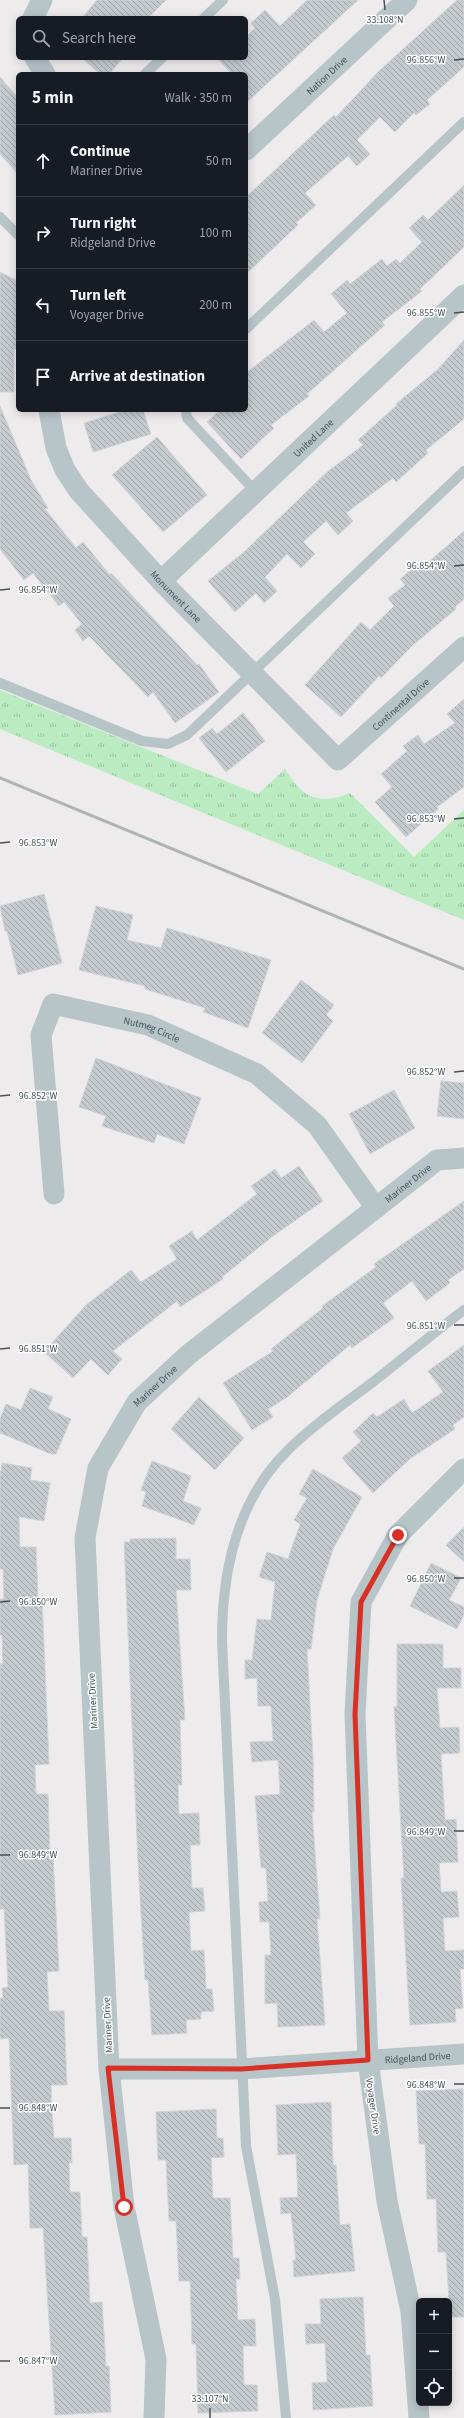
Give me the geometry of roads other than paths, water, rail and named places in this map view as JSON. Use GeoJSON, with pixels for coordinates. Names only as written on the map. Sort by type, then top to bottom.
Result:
{"type":"FeatureCollection","features":[{"type":"Feature","properties":{"kind":"street"},"geometry":{"type":"LineString","coordinates":[[34,16],[42,0]]}},
{"type":"Feature","properties":{"kind":"street","name":"Nation Drive"},"geometry":{"type":"LineString","coordinates":[[248,148],[407,0]]}},
{"type":"Feature","properties":{"kind":"street"},"geometry":{"type":"LineString","coordinates":[[36,60],[44,72]]}},
{"type":"Feature","properties":{"kind":"street","name":"United Lane"},"geometry":{"type":"LineString","coordinates":[[161,581],[464,295]]}},
{"type":"Feature","properties":{"kind":"street","name":"Monument Lane"},"geometry":{"type":"LineString","coordinates":[[49,412],[56,448],[65,470],[79,491],[161,581],[338,760]]}},
{"type":"Feature","properties":{"kind":"street","name":"Continental Drive"},"geometry":{"type":"LineString","coordinates":[[338,760],[464,647]]}},
{"type":"Feature","properties":{"kind":"street","name":"Nutmeg Circle"},"geometry":{"type":"LineString","coordinates":[[54,1194],[41,1035],[53,1004],[148,1025],[257,1074],[317,1125],[376,1208]]}},
{"type":"Feature","properties":{"kind":"street","name":"Mariner Drive"},"geometry":{"type":"LineString","coordinates":[[154,2418],[156,2359],[124,2207],[108,2068],[85,1538],[98,1468],[137,1402],[188,1356],[437,1160],[463,1157]]}},
{"type":"Feature","properties":{"kind":"street","name":"Voyager Drive"},"geometry":{"type":"LineString","coordinates":[[420,2418],[410,2311],[387,2201],[368,2060],[355,1714],[361,1602],[398,1535],[464,1469]]}},
{"type":"Feature","properties":{"kind":"street","name":"Ridgeland Drive"},"geometry":{"type":"LineString","coordinates":[[108,2068],[241,2069],[464,2054]]}},
{"type":"Feature","properties":{"kind":"lane"},"geometry":{"type":"LineString","coordinates":[[206,16],[223,0]]}},
{"type":"Feature","properties":{"kind":"lane"},"geometry":{"type":"LineString","coordinates":[[147,72],[160,60]]}},
{"type":"Feature","properties":{"kind":"lane"},"geometry":{"type":"LineString","coordinates":[[248,327],[464,122]]}},
{"type":"Feature","properties":{"kind":"lane"},"geometry":{"type":"LineString","coordinates":[[0,216],[16,234]]}},
{"type":"Feature","properties":{"kind":"lane"},"geometry":{"type":"LineString","coordinates":[[186,412],[187,418],[256,492]]}},
{"type":"Feature","properties":{"kind":"lane"},"geometry":{"type":"LineString","coordinates":[[0,683],[142,741],[168,744],[187,735],[251,672],[464,472]]}},
{"type":"Feature","properties":{"kind":"lane"},"geometry":{"type":"LineString","coordinates":[[286,2418],[276,2299],[246,2146],[241,2069],[222,1640],[222,1606],[229,1558],[235,1538],[256,1492],[287,1451],[464,1310]]}},
{"type":"Feature","properties":{"kind":"railway"},"geometry":{"type":"LineString","coordinates":[[0,778],[464,969]]}}]}
